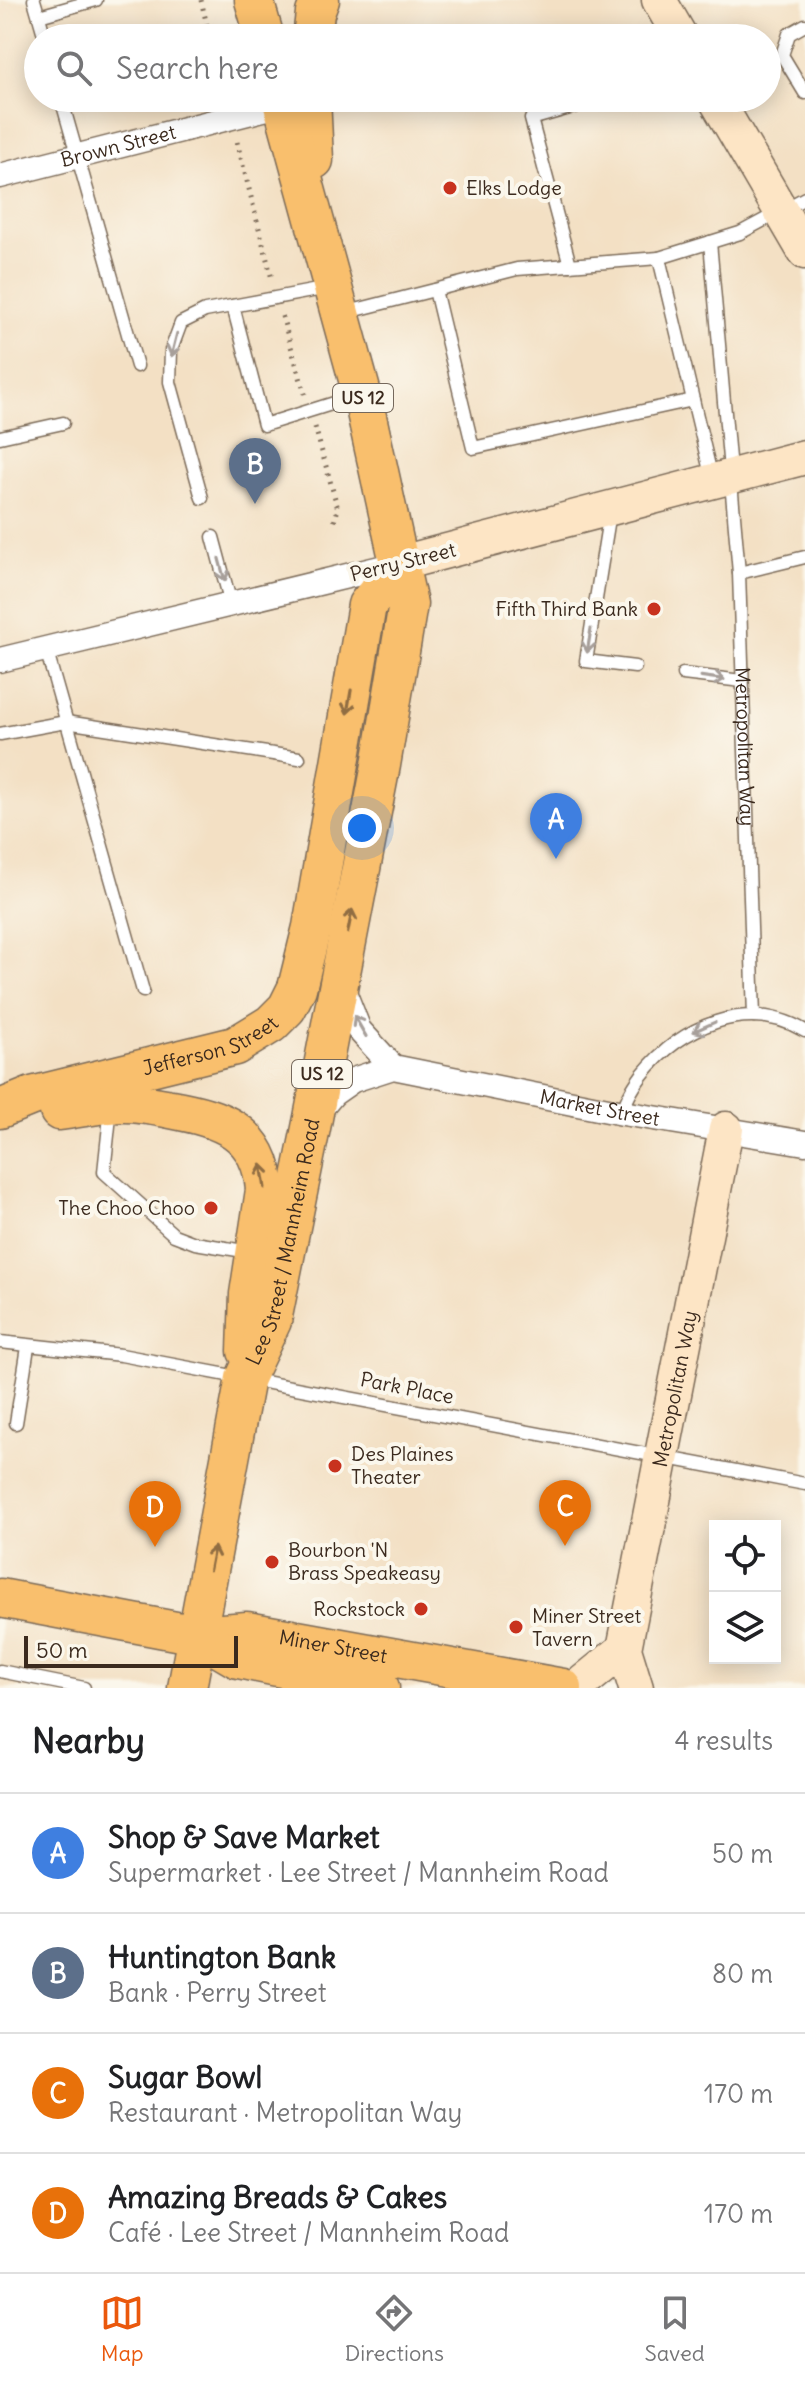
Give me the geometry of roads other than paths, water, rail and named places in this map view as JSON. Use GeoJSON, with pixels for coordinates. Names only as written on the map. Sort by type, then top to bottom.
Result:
{"type":"FeatureCollection","features":[{"type":"Feature","properties":{"kind":"main road"},"geometry":{"type":"LineString","coordinates":[[254,0],[261,24]]}},
{"type":"Feature","properties":{"kind":"main road"},"geometry":{"type":"LineString","coordinates":[[314,24],[320,0]]}},
{"type":"Feature","properties":{"kind":"main road","name":"Lee Street / Mannheim Road"},"geometry":{"type":"LineString","coordinates":[[197,1635],[245,1378],[272,1321],[381,765],[408,604],[362,394],[318,235],[293,112]]}},
{"type":"Feature","properties":{"kind":"main road","name":"Jefferson Street"},"geometry":{"type":"LineString","coordinates":[[0,1109],[32,1096],[235,1046],[271,1024],[287,1008],[297,988],[312,927],[367,605],[401,563]]}},
{"type":"Feature","properties":{"kind":"main road"},"geometry":{"type":"LineString","coordinates":[[0,1115],[35,1115],[112,1104],[151,1105],[210,1116],[243,1136],[253,1147],[264,1175],[265,1190],[249,1294],[245,1378]]}},
{"type":"Feature","properties":{"kind":"main road","name":"Miner Street"},"geometry":{"type":"LineString","coordinates":[[0,1598],[197,1635],[247,1631],[563,1688]]}},
{"type":"Feature","properties":{"kind":"main road","name":"Miner Street"},"geometry":{"type":"LineString","coordinates":[[197,1635],[238,1659],[276,1672],[380,1688]]}},
{"type":"Feature","properties":{"kind":"main road","name":"US 12"},"geometry":{"type":"LineString","coordinates":[[187,1688],[197,1635]]}},
{"type":"Feature","properties":{"kind":"street"},"geometry":{"type":"LineString","coordinates":[[659,0],[673,24]]}},
{"type":"Feature","properties":{"kind":"street","name":"Brown Street"},"geometry":{"type":"LineString","coordinates":[[0,176],[245,112]]}},
{"type":"Feature","properties":{"kind":"street"},"geometry":{"type":"LineString","coordinates":[[725,112],[793,205],[805,252]]}},
{"type":"Feature","properties":{"kind":"street","name":"Perry Street"},"geometry":{"type":"LineString","coordinates":[[0,660],[401,563],[805,457]]}},
{"type":"Feature","properties":{"kind":"street"},"geometry":{"type":"LineString","coordinates":[[339,977],[359,1030],[393,1067]]}},
{"type":"Feature","properties":{"kind":"street","name":"Market Street"},"geometry":{"type":"LineString","coordinates":[[313,1118],[333,1094],[353,1080],[393,1067],[623,1113],[805,1143]]}},
{"type":"Feature","properties":{"kind":"street","name":"Metropolitan Way"},"geometry":{"type":"LineString","coordinates":[[636,1688],[624,1649],[726,1129]]}},
{"type":"Feature","properties":{"kind":"street"},"geometry":{"type":"LineString","coordinates":[[576,1688],[624,1649]]}},
{"type":"Feature","properties":{"kind":"lane"},"geometry":{"type":"LineString","coordinates":[[34,0],[41,24]]}},
{"type":"Feature","properties":{"kind":"lane"},"geometry":{"type":"LineString","coordinates":[[39,16],[96,0]]}},
{"type":"Feature","properties":{"kind":"lane"},"geometry":{"type":"LineString","coordinates":[[805,25],[789,34],[782,55],[805,93]]}},
{"type":"Feature","properties":{"kind":"lane"},"geometry":{"type":"LineString","coordinates":[[65,112],[137,366]]}},
{"type":"Feature","properties":{"kind":"lane"},"geometry":{"type":"LineString","coordinates":[[556,112],[531,119],[570,265]]}},
{"type":"Feature","properties":{"kind":"lane"},"geometry":{"type":"LineString","coordinates":[[202,498],[170,382],[171,350],[181,323],[205,311],[233,306],[336,301],[435,290],[517,269],[659,258],[740,233],[793,205]]}},
{"type":"Feature","properties":{"kind":"lane"},"geometry":{"type":"LineString","coordinates":[[710,242],[722,480]]}},
{"type":"Feature","properties":{"kind":"lane"},"geometry":{"type":"LineString","coordinates":[[659,258],[693,400],[722,480]]}},
{"type":"Feature","properties":{"kind":"lane"},"geometry":{"type":"LineString","coordinates":[[435,290],[473,448],[693,400]]}},
{"type":"Feature","properties":{"kind":"lane"},"geometry":{"type":"LineString","coordinates":[[233,306],[264,425],[362,394]]}},
{"type":"Feature","properties":{"kind":"lane"},"geometry":{"type":"LineString","coordinates":[[0,437],[63,423]]}},
{"type":"Feature","properties":{"kind":"lane","name":"Metropolitan Way"},"geometry":{"type":"LineString","coordinates":[[722,480],[739,573],[754,1016]]}},
{"type":"Feature","properties":{"kind":"lane"},"geometry":{"type":"LineString","coordinates":[[610,509],[586,661],[635,667]]}},
{"type":"Feature","properties":{"kind":"lane"},"geometry":{"type":"LineString","coordinates":[[213,537],[231,604]]}},
{"type":"Feature","properties":{"kind":"lane"},"geometry":{"type":"LineString","coordinates":[[739,573],[805,557]]}},
{"type":"Feature","properties":{"kind":"lane"},"geometry":{"type":"LineString","coordinates":[[46,649],[143,991]]}},
{"type":"Feature","properties":{"kind":"lane"},"geometry":{"type":"LineString","coordinates":[[683,674],[742,681]]}},
{"type":"Feature","properties":{"kind":"lane"},"geometry":{"type":"LineString","coordinates":[[0,734],[66,722],[299,758]]}},
{"type":"Feature","properties":{"kind":"lane"},"geometry":{"type":"LineString","coordinates":[[623,1113],[638,1082],[655,1059],[705,1025],[737,1016],[754,1016],[787,1020],[805,1031]]}},
{"type":"Feature","properties":{"kind":"lane"},"geometry":{"type":"LineString","coordinates":[[112,1104],[104,1172],[174,1235],[195,1243],[256,1253]]}},
{"type":"Feature","properties":{"kind":"lane","name":"Park Place"},"geometry":{"type":"LineString","coordinates":[[0,1342],[121,1355],[805,1484]]}},
{"type":"Feature","properties":{"kind":"lane"},"geometry":{"type":"LineString","coordinates":[[16,1423],[28,1347]]}},
{"type":"Feature","properties":{"kind":"lane"},"geometry":{"type":"LineString","coordinates":[[0,1671],[84,1688]]}},
{"type":"Feature","properties":{"kind":"place","name":"Elks Lodge"},"geometry":{"type":"Point","coordinates":[450,188]}},
{"type":"Feature","properties":{"kind":"place","name":"Huntington Bank"},"geometry":{"type":"Point","coordinates":[255,504]}},
{"type":"Feature","properties":{"kind":"place","name":"Fifth Third Bank"},"geometry":{"type":"Point","coordinates":[654,609]}},
{"type":"Feature","properties":{"kind":"place","name":"Shop & Save Market"},"geometry":{"type":"Point","coordinates":[556,859]}},
{"type":"Feature","properties":{"kind":"place","name":"The Choo Choo"},"geometry":{"type":"Point","coordinates":[211,1208]}},
{"type":"Feature","properties":{"kind":"place","name":"Des Plaines Theater"},"geometry":{"type":"Point","coordinates":[335,1466]}},
{"type":"Feature","properties":{"kind":"place","name":"Sugar Bowl"},"geometry":{"type":"Point","coordinates":[565,1546]}},
{"type":"Feature","properties":{"kind":"place","name":"Amazing Breads & Cakes"},"geometry":{"type":"Point","coordinates":[155,1547]}},
{"type":"Feature","properties":{"kind":"place","name":"Bourbon 'N Brass Speakeasy"},"geometry":{"type":"Point","coordinates":[272,1562]}},
{"type":"Feature","properties":{"kind":"place","name":"Rockstock"},"geometry":{"type":"Point","coordinates":[421,1609]}},
{"type":"Feature","properties":{"kind":"place","name":"Miner Street Tavern"},"geometry":{"type":"Point","coordinates":[516,1627]}}]}
